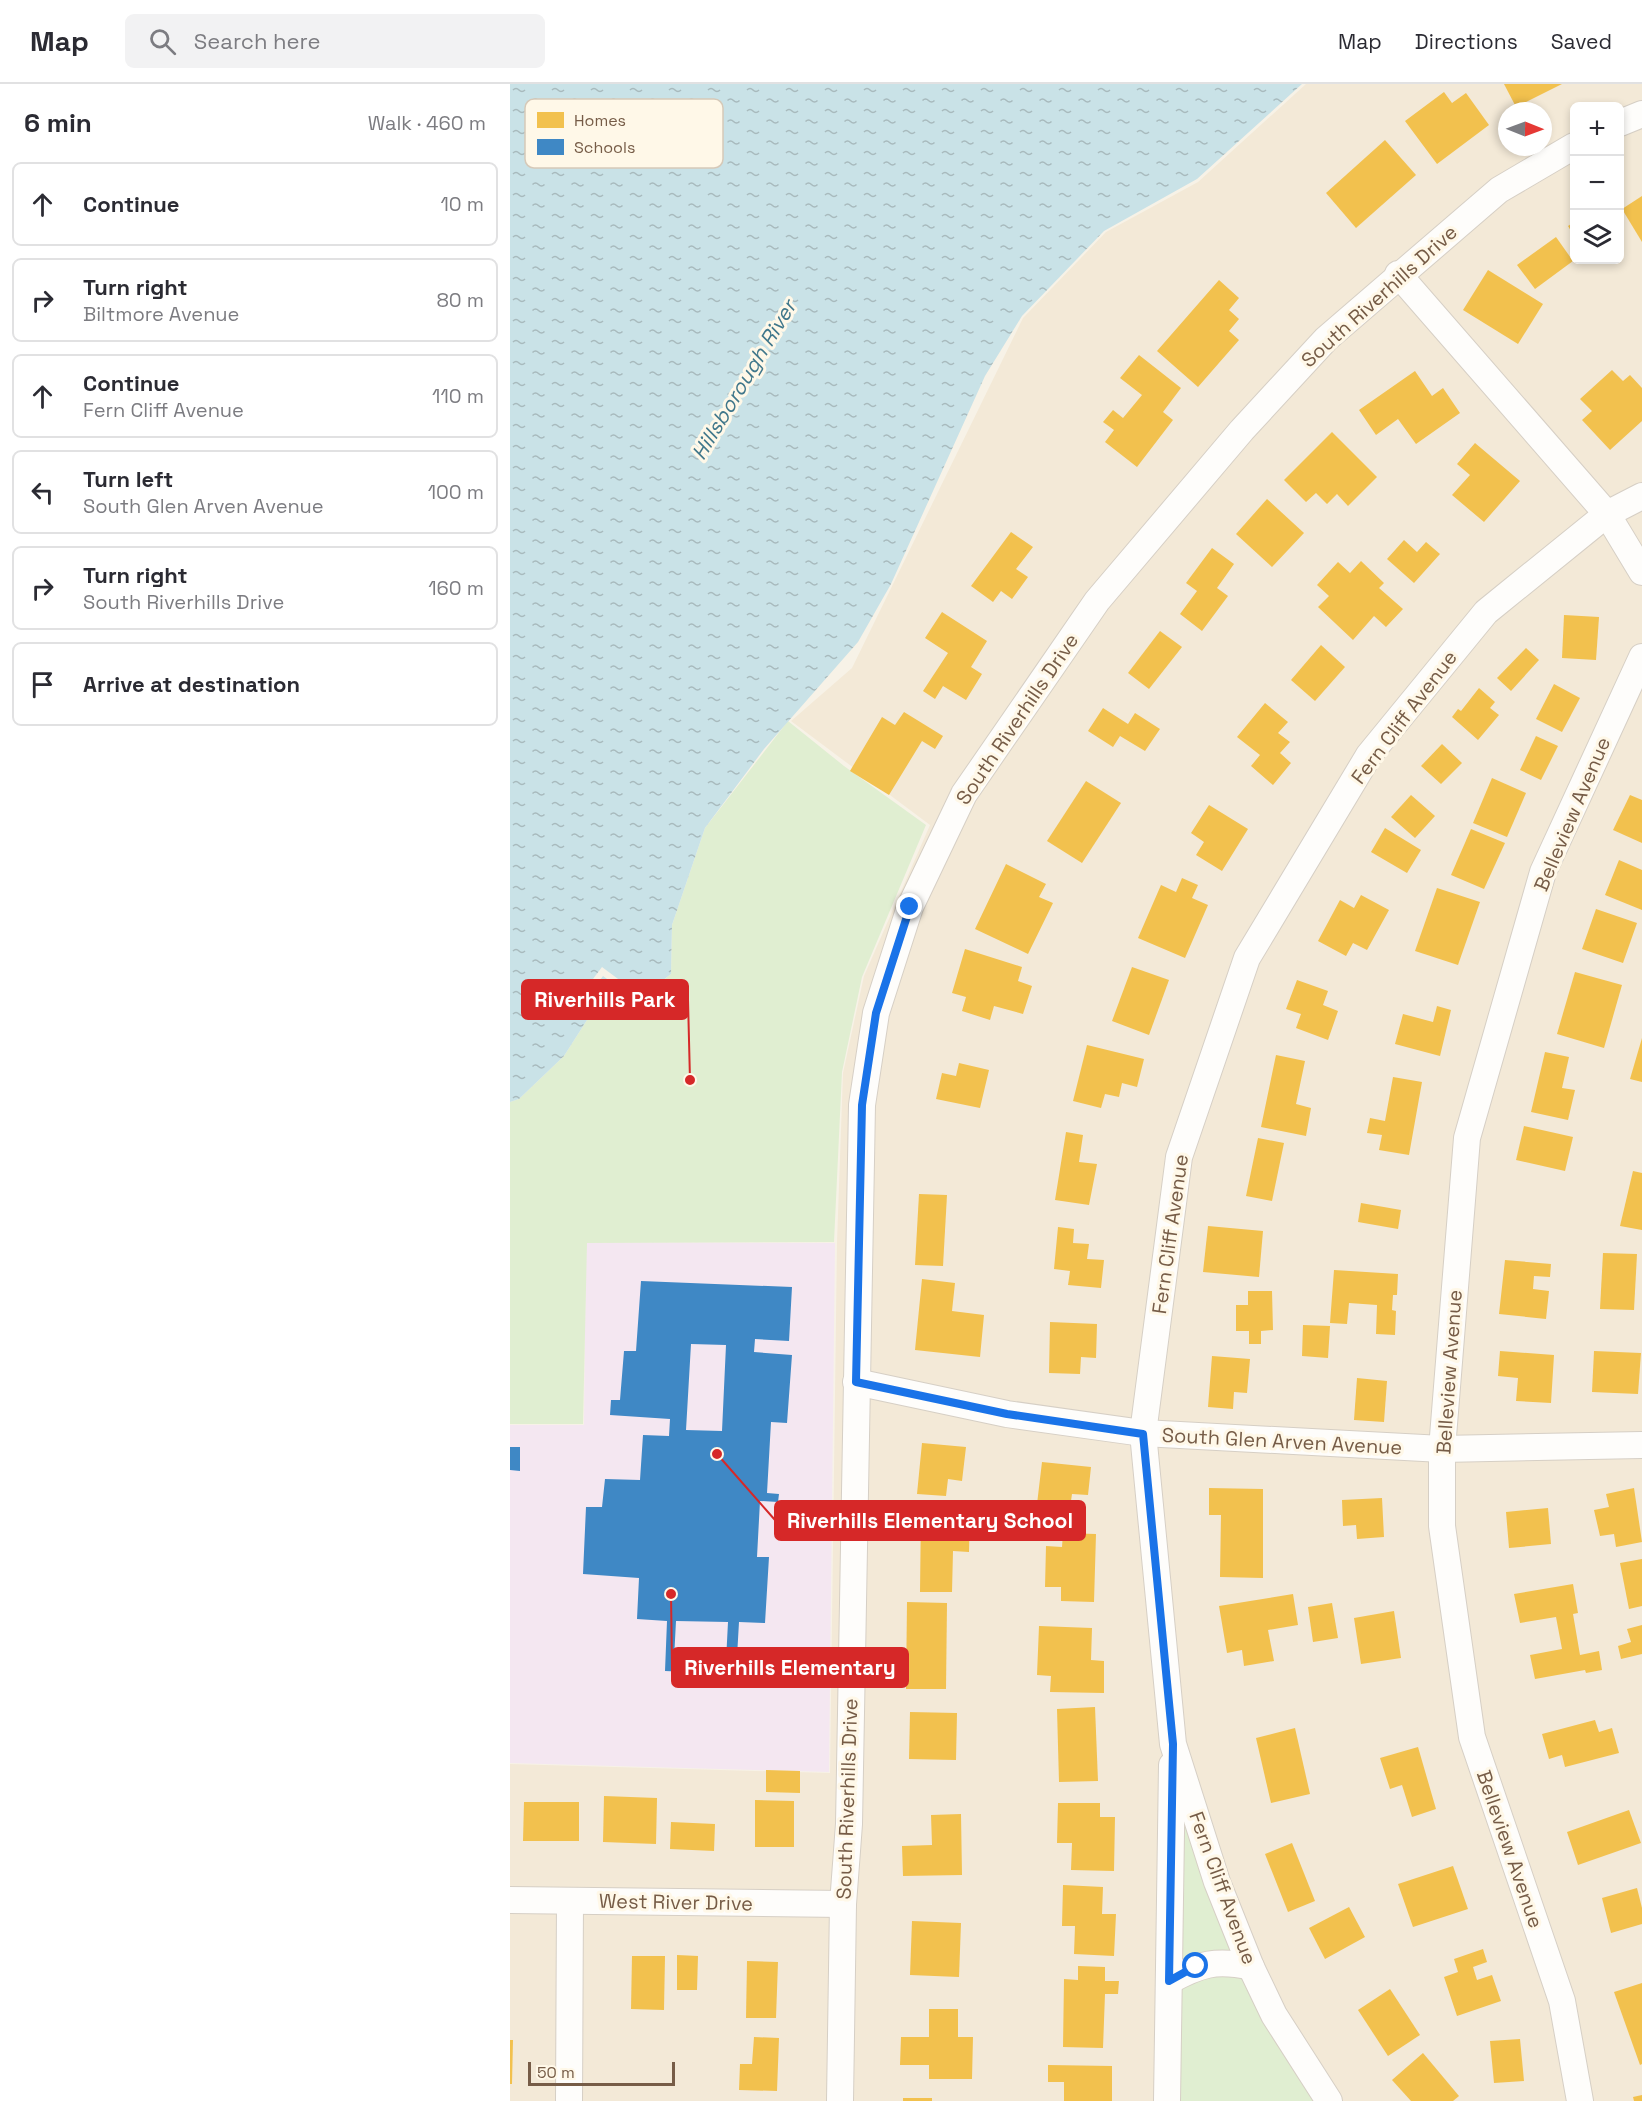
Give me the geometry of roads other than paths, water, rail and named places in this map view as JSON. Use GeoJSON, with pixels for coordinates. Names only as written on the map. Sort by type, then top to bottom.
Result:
{"type":"FeatureCollection","features":[{"type":"Feature","properties":{"kind":"street"},"geometry":{"type":"LineString","coordinates":[[1624,121],[1642,114]]}},
{"type":"Feature","properties":{"kind":"street","name":"South Riverhills Drive"},"geometry":{"type":"LineString","coordinates":[[840,2101],[843,1904],[849,1824],[862,1105],[876,1013],[910,907],[964,794],[1097,601],[1242,430],[1318,347],[1398,274],[1499,190],[1570,149]]}},
{"type":"Feature","properties":{"kind":"street"},"geometry":{"type":"LineString","coordinates":[[1398,274],[1606,514],[1642,572]]}},
{"type":"Feature","properties":{"kind":"street","name":"Fern Cliff Avenue"},"geometry":{"type":"LineString","coordinates":[[1329,2101],[1274,2015],[1251,1967],[1217,1882],[1173,1744],[1143,1434],[1179,1157],[1246,958],[1369,755],[1486,612],[1606,514],[1642,496]]}},
{"type":"Feature","properties":{"kind":"street","name":"Belleview Avenue"},"geometry":{"type":"LineString","coordinates":[[1580,2101],[1562,2001],[1472,1737],[1442,1526],[1442,1449],[1467,1138],[1543,872],[1642,657]]}},
{"type":"Feature","properties":{"kind":"street","name":"South Glen Arven Avenue"},"geometry":{"type":"LineString","coordinates":[[856,1382],[1007,1414],[1143,1434],[1442,1449],[1642,1445]]}},
{"type":"Feature","properties":{"kind":"street"},"geometry":{"type":"LineString","coordinates":[[1167,2101],[1173,1744]]}},
{"type":"Feature","properties":{"kind":"street","name":"West River Drive"},"geometry":{"type":"LineString","coordinates":[[510,1900],[843,1904]]}},
{"type":"Feature","properties":{"kind":"street"},"geometry":{"type":"LineString","coordinates":[[569,2101],[570,1901]]}},
{"type":"Feature","properties":{"kind":"street"},"geometry":{"type":"LineString","coordinates":[[1169,1981],[1196,1966],[1226,1962],[1251,1967]]}},
{"type":"Feature","properties":{"kind":"water","name":"Hillsborough River"},"geometry":{"type":"Polygon","coordinates":[[[510,84],[1302,84],[1197,179],[1104,231],[1022,316],[985,376],[891,584],[858,642],[764,749],[705,828],[672,925],[671,974],[634,1003],[618,996],[596,1006],[564,1056],[519,1099],[510,1102],[510,84]]]}},
{"type":"Feature","properties":{"kind":"place","name":"Riverhills Park"},"geometry":{"type":"Point","coordinates":[690,1080]}},
{"type":"Feature","properties":{"kind":"place","name":"Riverhills Elementary School"},"geometry":{"type":"Point","coordinates":[717,1454]}},
{"type":"Feature","properties":{"kind":"place","name":"Riverhills Elementary"},"geometry":{"type":"Point","coordinates":[671,1594]}}]}
